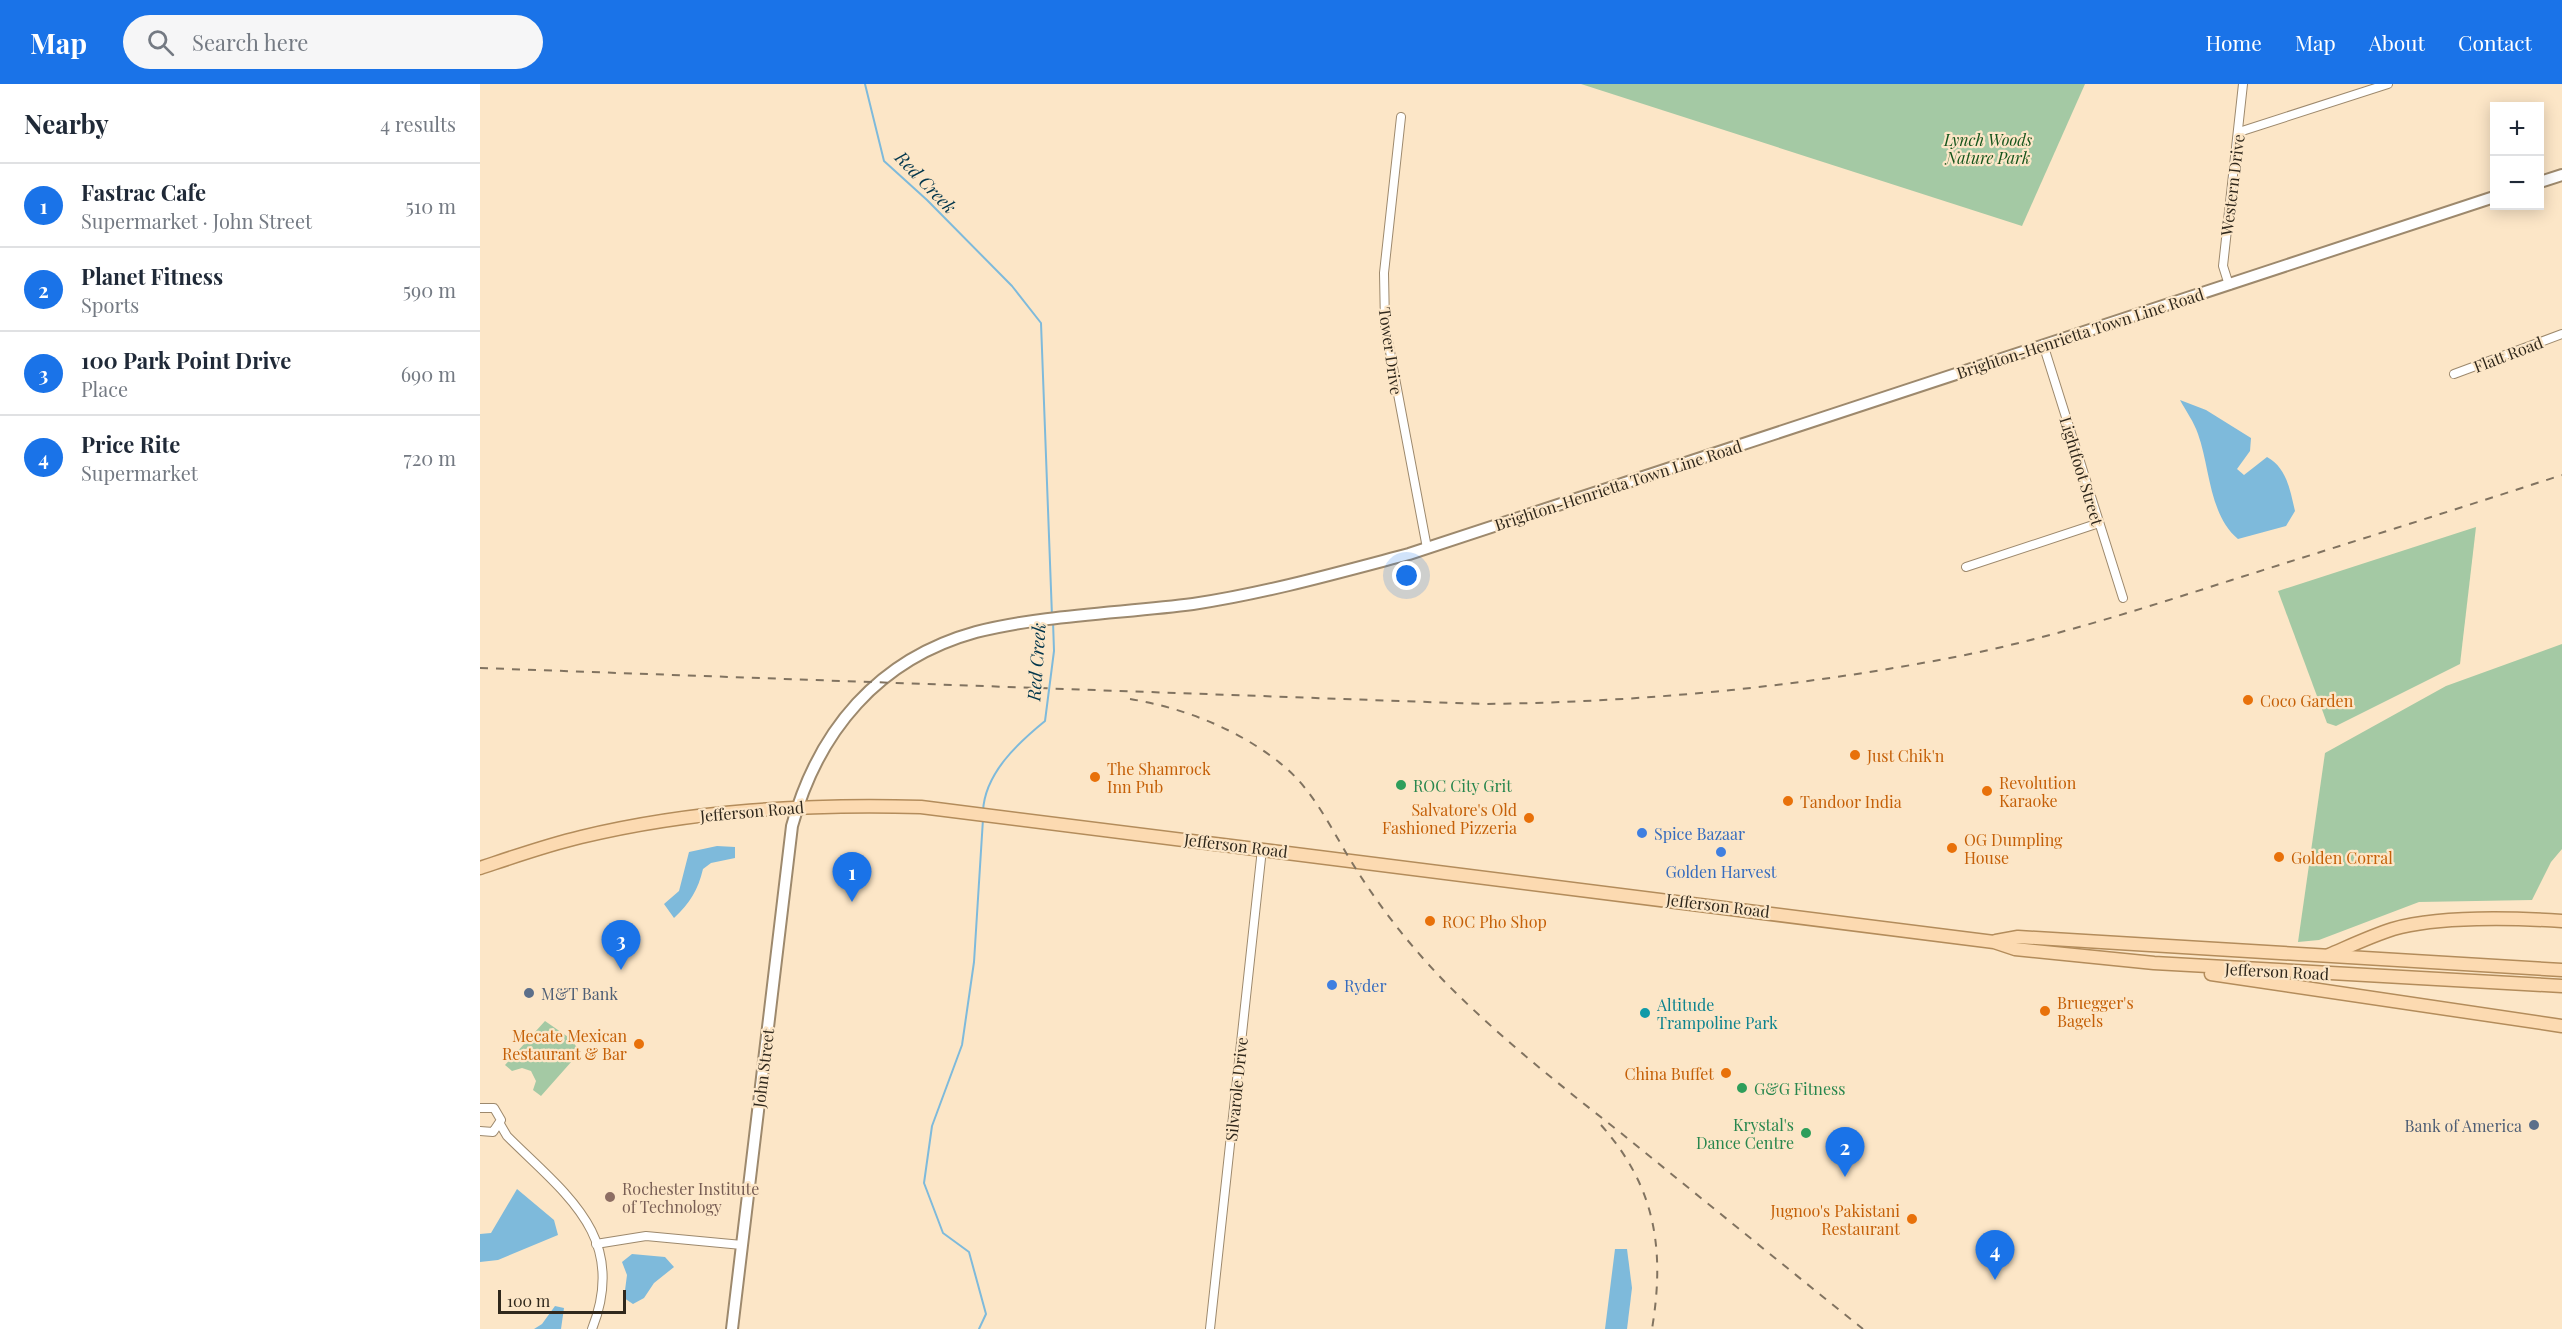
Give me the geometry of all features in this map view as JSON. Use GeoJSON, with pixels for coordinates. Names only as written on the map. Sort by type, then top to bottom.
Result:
{"type":"FeatureCollection","features":[{"type":"Feature","properties":{"kind":"main road","name":"Jefferson Road"},"geometry":{"type":"LineString","coordinates":[[480,867],[561,842],[623,828],[704,815],[797,807],[883,806],[999,816],[1262,849],[1994,942],[2015,949],[2154,963],[2562,986]]}},
{"type":"Feature","properties":{"kind":"main road"},"geometry":{"type":"LineString","coordinates":[[2325,957],[2393,929],[2415,925],[2462,921],[2562,921]]}},
{"type":"Feature","properties":{"kind":"main road","name":"Jefferson Road"},"geometry":{"type":"LineString","coordinates":[[1994,942],[2018,938],[2562,970]]}},
{"type":"Feature","properties":{"kind":"main road"},"geometry":{"type":"LineString","coordinates":[[2154,963],[2181,970],[2562,1026]]}},
{"type":"Feature","properties":{"kind":"street","name":"Western Drive"},"geometry":{"type":"LineString","coordinates":[[2229,285],[2223,266],[2243,84]]}},
{"type":"Feature","properties":{"kind":"street"},"geometry":{"type":"LineString","coordinates":[[2239,132],[2388,84]]}},
{"type":"Feature","properties":{"kind":"street","name":"Tower Drive"},"geometry":{"type":"LineString","coordinates":[[1401,117],[1384,273],[1385,325],[1427,548]]}},
{"type":"Feature","properties":{"kind":"street"},"geometry":{"type":"LineString","coordinates":[[2544,181],[2562,175]]}},
{"type":"Feature","properties":{"kind":"street","name":"Brighton-Henrietta Town Line Road"},"geometry":{"type":"LineString","coordinates":[[797,807],[804,786],[825,743],[857,703],[879,682],[902,665],[945,643],[983,631],[1026,624],[1194,603],[1261,592],[1427,548],[2490,198]]}},
{"type":"Feature","properties":{"kind":"street","name":"Flatt Road"},"geometry":{"type":"LineString","coordinates":[[2454,374],[2562,334]]}},
{"type":"Feature","properties":{"kind":"street","name":"Lightfoot Street"},"geometry":{"type":"LineString","coordinates":[[2043,344],[2123,598]]}},
{"type":"Feature","properties":{"kind":"street"},"geometry":{"type":"LineString","coordinates":[[1966,567],[2098,523]]}},
{"type":"Feature","properties":{"kind":"street","name":"John Street"},"geometry":{"type":"LineString","coordinates":[[732,1329],[783,887],[797,807]]}},
{"type":"Feature","properties":{"kind":"street","name":"Silvarole Drive"},"geometry":{"type":"LineString","coordinates":[[1210,1329],[1262,849]]}},
{"type":"Feature","properties":{"kind":"street"},"geometry":{"type":"LineString","coordinates":[[480,1108],[494,1108],[500,1115],[500,1124],[507,1136],[571,1197],[586,1219],[596,1244],[602,1279],[600,1299],[592,1329]]}},
{"type":"Feature","properties":{"kind":"street"},"geometry":{"type":"LineString","coordinates":[[493,1132],[500,1124]]}},
{"type":"Feature","properties":{"kind":"street"},"geometry":{"type":"LineString","coordinates":[[480,1131],[507,1136]]}},
{"type":"Feature","properties":{"kind":"street"},"geometry":{"type":"LineString","coordinates":[[596,1244],[646,1236],[742,1245]]}},
{"type":"Feature","properties":{"kind":"green space","name":"Lynch Woods Nature Park"},"geometry":{"type":"Polygon","coordinates":[[[1581,84],[2085,84],[2022,226],[1581,84]]]}},
{"type":"Feature","properties":{"kind":"green space"},"geometry":{"type":"Polygon","coordinates":[[[2476,527],[2460,664],[2336,726],[2327,723],[2278,591],[2476,527]]]}},
{"type":"Feature","properties":{"kind":"green space"},"geometry":{"type":"Polygon","coordinates":[[[2562,644],[2562,849],[2551,862],[2532,900],[2419,902],[2319,940],[2298,942],[2325,753],[2446,686],[2562,644]]]}},
{"type":"Feature","properties":{"kind":"green space"},"geometry":{"type":"Polygon","coordinates":[[[545,1021],[571,1039],[580,1052],[541,1096],[533,1090],[536,1081],[531,1071],[522,1068],[512,1071],[505,1065],[545,1021]]]}},
{"type":"Feature","properties":{"kind":"water"},"geometry":{"type":"Polygon","coordinates":[[[2180,400],[2206,410],[2251,438],[2250,451],[2237,469],[2244,475],[2267,457],[2279,467],[2287,480],[2295,511],[2286,526],[2238,539],[2228,529],[2216,504],[2198,434],[2180,400]]]}},
{"type":"Feature","properties":{"kind":"water"},"geometry":{"type":"Polygon","coordinates":[[[717,846],[735,847],[735,858],[711,863],[703,869],[693,896],[674,918],[664,904],[679,891],[689,852],[717,846]]]}},
{"type":"Feature","properties":{"kind":"water"},"geometry":{"type":"Polygon","coordinates":[[[517,1189],[554,1220],[558,1235],[498,1260],[480,1262],[480,1234],[491,1233],[517,1189]]]}},
{"type":"Feature","properties":{"kind":"water"},"geometry":{"type":"Polygon","coordinates":[[[1615,1249],[1627,1249],[1632,1288],[1627,1329],[1605,1329],[1615,1249]]]}},
{"type":"Feature","properties":{"kind":"water"},"geometry":{"type":"Polygon","coordinates":[[[632,1254],[665,1257],[674,1267],[654,1283],[644,1298],[633,1304],[624,1298],[627,1275],[622,1262],[632,1254]]]}},
{"type":"Feature","properties":{"kind":"water"},"geometry":{"type":"Polygon","coordinates":[[[555,1306],[564,1308],[561,1329],[534,1329],[542,1324],[555,1306]]]}},
{"type":"Feature","properties":{"kind":"waterway","name":"Red Creek"},"geometry":{"type":"LineString","coordinates":[[865,84],[884,161],[927,200],[1012,286],[1041,323],[1052,616]]}},
{"type":"Feature","properties":{"kind":"waterway","name":"Red Creek"},"geometry":{"type":"LineString","coordinates":[[983,811],[985,797],[996,772],[1014,749],[1045,721],[1054,651],[1053,621]]}},
{"type":"Feature","properties":{"kind":"waterway","name":"Red Creek"},"geometry":{"type":"LineString","coordinates":[[979,1329],[986,1314],[969,1252],[943,1233],[924,1183],[932,1126],[962,1045],[974,962],[983,819]]}},
{"type":"Feature","properties":{"kind":"railway"},"geometry":{"type":"LineString","coordinates":[[480,668],[1483,704],[1669,696],[1852,675],[1975,653],[2041,637],[2173,599],[2562,475]]}},
{"type":"Feature","properties":{"kind":"railway"},"geometry":{"type":"LineString","coordinates":[[1130,699],[1172,708],[1212,723],[1251,743],[1286,768],[1316,803],[1386,913],[1445,982],[1553,1079],[1863,1329]]}},
{"type":"Feature","properties":{"kind":"railway"},"geometry":{"type":"LineString","coordinates":[[1601,1125],[1620,1148],[1634,1172],[1645,1196],[1652,1221],[1657,1273],[1652,1329]]}},
{"type":"Feature","properties":{"kind":"place","name":"Coco Garden"},"geometry":{"type":"Point","coordinates":[2248,700]}},
{"type":"Feature","properties":{"kind":"place","name":"Just Chik'n"},"geometry":{"type":"Point","coordinates":[1855,755]}},
{"type":"Feature","properties":{"kind":"place","name":"The Shamrock Inn Pub"},"geometry":{"type":"Point","coordinates":[1095,777]}},
{"type":"Feature","properties":{"kind":"place","name":"ROC City Grit"},"geometry":{"type":"Point","coordinates":[1401,785]}},
{"type":"Feature","properties":{"kind":"place","name":"Revolution Karaoke"},"geometry":{"type":"Point","coordinates":[1987,791]}},
{"type":"Feature","properties":{"kind":"place","name":"Tandoor India"},"geometry":{"type":"Point","coordinates":[1788,801]}},
{"type":"Feature","properties":{"kind":"place","name":"Salvatore's Old Fashioned Pizzeria"},"geometry":{"type":"Point","coordinates":[1529,818]}},
{"type":"Feature","properties":{"kind":"place","name":"Spice Bazaar"},"geometry":{"type":"Point","coordinates":[1642,833]}},
{"type":"Feature","properties":{"kind":"place","name":"OG Dumpling House"},"geometry":{"type":"Point","coordinates":[1952,848]}},
{"type":"Feature","properties":{"kind":"place","name":"Golden Harvest"},"geometry":{"type":"Point","coordinates":[1721,852]}},
{"type":"Feature","properties":{"kind":"place","name":"Golden Corral"},"geometry":{"type":"Point","coordinates":[2279,857]}},
{"type":"Feature","properties":{"kind":"place","name":"Fastrac Cafe"},"geometry":{"type":"Point","coordinates":[852,902]}},
{"type":"Feature","properties":{"kind":"place","name":"ROC Pho Shop"},"geometry":{"type":"Point","coordinates":[1430,921]}},
{"type":"Feature","properties":{"kind":"place","name":"100 Park Point Drive"},"geometry":{"type":"Point","coordinates":[621,970]}},
{"type":"Feature","properties":{"kind":"place","name":"Ryder"},"geometry":{"type":"Point","coordinates":[1332,985]}},
{"type":"Feature","properties":{"kind":"place","name":"M&T Bank"},"geometry":{"type":"Point","coordinates":[529,993]}},
{"type":"Feature","properties":{"kind":"place","name":"Bruegger's Bagels"},"geometry":{"type":"Point","coordinates":[2045,1011]}},
{"type":"Feature","properties":{"kind":"place","name":"Altitude Trampoline Park"},"geometry":{"type":"Point","coordinates":[1645,1013]}},
{"type":"Feature","properties":{"kind":"place","name":"Mecate Mexican Restaurant & Bar"},"geometry":{"type":"Point","coordinates":[639,1044]}},
{"type":"Feature","properties":{"kind":"place","name":"China Buffet"},"geometry":{"type":"Point","coordinates":[1726,1073]}},
{"type":"Feature","properties":{"kind":"place","name":"G&G Fitness"},"geometry":{"type":"Point","coordinates":[1742,1088]}},
{"type":"Feature","properties":{"kind":"place","name":"Bank of America"},"geometry":{"type":"Point","coordinates":[2534,1125]}},
{"type":"Feature","properties":{"kind":"place","name":"Krystal's Dance Centre"},"geometry":{"type":"Point","coordinates":[1806,1133]}},
{"type":"Feature","properties":{"kind":"place","name":"Planet Fitness"},"geometry":{"type":"Point","coordinates":[1845,1177]}},
{"type":"Feature","properties":{"kind":"place","name":"Rochester Institute of Technology"},"geometry":{"type":"Point","coordinates":[610,1197]}},
{"type":"Feature","properties":{"kind":"place","name":"Jugnoo's Pakistani Restaurant"},"geometry":{"type":"Point","coordinates":[1912,1219]}},
{"type":"Feature","properties":{"kind":"place","name":"Price Rite"},"geometry":{"type":"Point","coordinates":[1995,1280]}}]}
